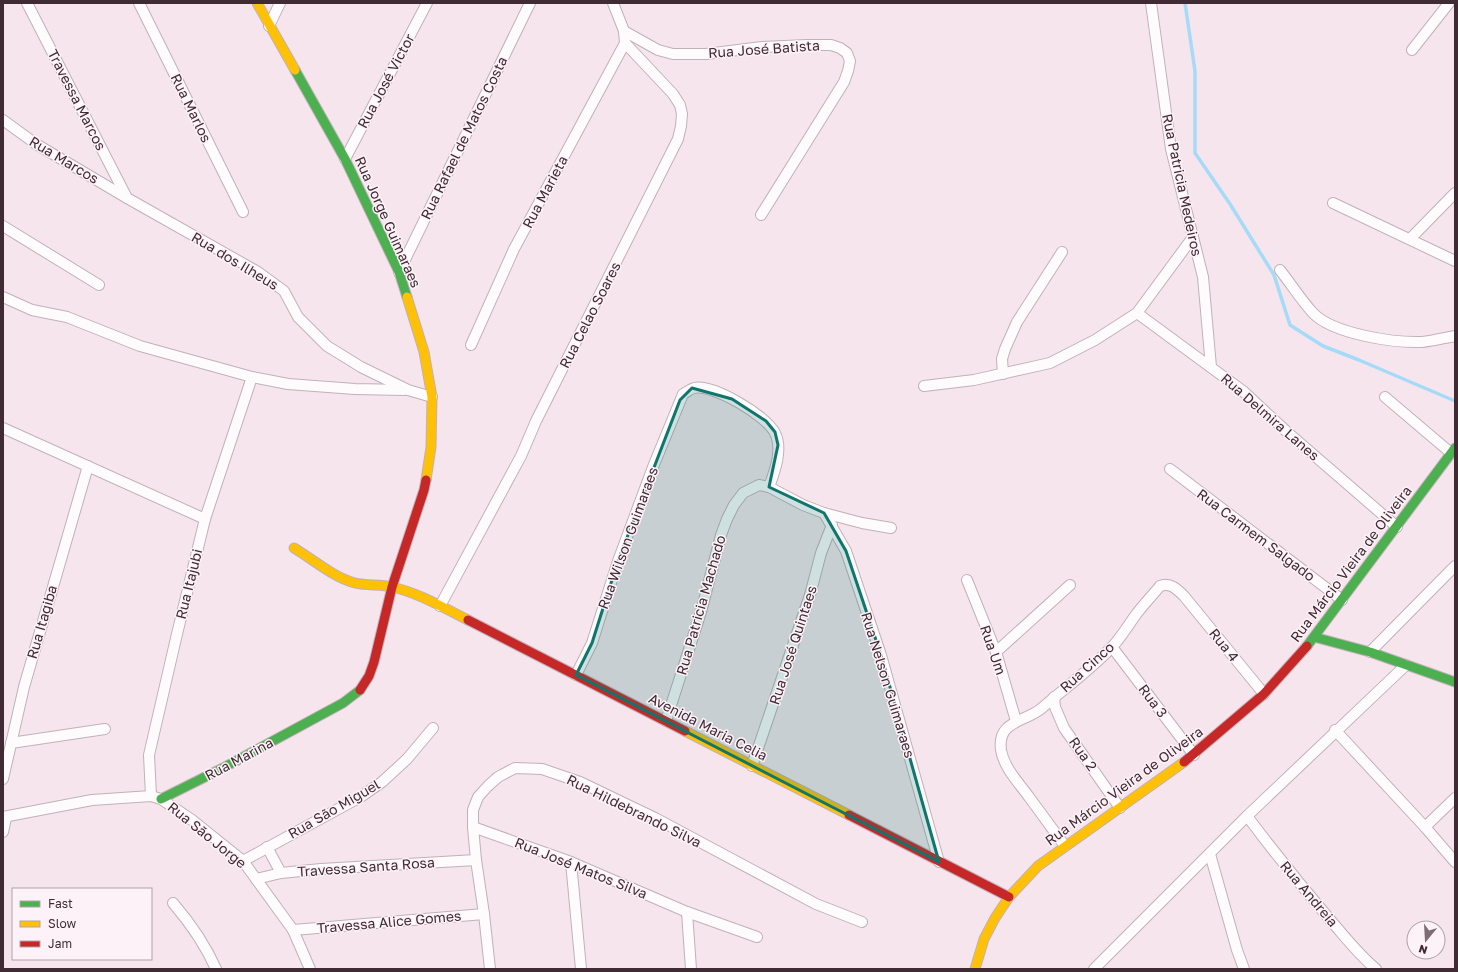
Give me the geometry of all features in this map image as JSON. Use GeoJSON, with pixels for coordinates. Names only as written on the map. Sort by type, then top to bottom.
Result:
{"type":"FeatureCollection","features":[{"type":"Feature","properties":{"kind":"street","name":"Travessa Marcos"},"geometry":{"type":"LineString","coordinates":[[27,3],[127,198]]}},
{"type":"Feature","properties":{"kind":"street","name":"Rua Marlos"},"geometry":{"type":"LineString","coordinates":[[139,3],[243,212]]}},
{"type":"Feature","properties":{"kind":"street","name":"Rua Jorge Guimaraes"},"geometry":{"type":"LineString","coordinates":[[257,3],[345,159],[399,272],[424,352],[432,397],[431,447],[424,490],[392,587]]}},
{"type":"Feature","properties":{"kind":"street"},"geometry":{"type":"LineString","coordinates":[[269,26],[280,3]]}},
{"type":"Feature","properties":{"kind":"street","name":"Rua José Victor"},"geometry":{"type":"LineString","coordinates":[[345,159],[427,3]]}},
{"type":"Feature","properties":{"kind":"street","name":"Rua Rafael de Matos Costa"},"geometry":{"type":"LineString","coordinates":[[399,272],[530,3]]}},
{"type":"Feature","properties":{"kind":"street"},"geometry":{"type":"LineString","coordinates":[[613,3],[624,31],[625,43]]}},
{"type":"Feature","properties":{"kind":"street","name":"Rua Patricia Medeiros"},"geometry":{"type":"LineString","coordinates":[[1151,3],[1172,148],[1203,277],[1211,367]]}},
{"type":"Feature","properties":{"kind":"street"},"geometry":{"type":"LineString","coordinates":[[1412,50],[1449,3]]}},
{"type":"Feature","properties":{"kind":"street","name":"Rua José Batista"},"geometry":{"type":"LineString","coordinates":[[624,31],[658,50],[673,54],[706,54],[762,47],[807,45],[830,45],[840,48],[846,53],[850,61],[844,82],[761,215]]}},
{"type":"Feature","properties":{"kind":"street","name":"Rua Marieta"},"geometry":{"type":"LineString","coordinates":[[471,344],[514,249],[625,43]]}},
{"type":"Feature","properties":{"kind":"street","name":"Rua Celao Soares"},"geometry":{"type":"LineString","coordinates":[[440,606],[521,456],[536,421],[678,139],[682,126],[680,105],[673,94],[625,43]]}},
{"type":"Feature","properties":{"kind":"street","name":"Rua Marcos"},"geometry":{"type":"LineString","coordinates":[[3,120],[36,144],[127,198]]}},
{"type":"Feature","properties":{"kind":"street"},"geometry":{"type":"LineString","coordinates":[[1410,239],[1455,192]]}},
{"type":"Feature","properties":{"kind":"street","name":"Rua dos Ilheus"},"geometry":{"type":"LineString","coordinates":[[127,198],[258,272],[284,291],[298,316],[327,346],[361,367],[408,390],[432,397]]}},
{"type":"Feature","properties":{"kind":"street"},"geometry":{"type":"LineString","coordinates":[[1333,203],[1372,223],[1410,239],[1455,261]]}},
{"type":"Feature","properties":{"kind":"street"},"geometry":{"type":"LineString","coordinates":[[3,226],[99,285]]}},
{"type":"Feature","properties":{"kind":"street"},"geometry":{"type":"LineString","coordinates":[[924,386],[974,380],[1050,363],[1095,340],[1137,313],[1193,237]]}},
{"type":"Feature","properties":{"kind":"street"},"geometry":{"type":"LineString","coordinates":[[1003,374],[1002,359],[1005,349],[1018,322],[1062,252]]}},
{"type":"Feature","properties":{"kind":"street"},"geometry":{"type":"LineString","coordinates":[[1280,270],[1314,314],[1327,323],[1344,330],[1369,338],[1421,342],[1455,336]]}},
{"type":"Feature","properties":{"kind":"street"},"geometry":{"type":"LineString","coordinates":[[3,297],[32,310],[67,317],[140,346],[252,377],[288,384],[355,389],[408,390]]}},
{"type":"Feature","properties":{"kind":"street","name":"Rua Delmira Lanes"},"geometry":{"type":"LineString","coordinates":[[1137,313],[1243,391],[1286,431],[1397,527]]}},
{"type":"Feature","properties":{"kind":"street","name":"Rua Itajubi"},"geometry":{"type":"LineString","coordinates":[[156,798],[149,755],[151,744],[205,520],[252,377]]}},
{"type":"Feature","properties":{"kind":"street","name":"Rua Wilson Guimaraes"},"geometry":{"type":"LineString","coordinates":[[576,675],[592,643],[618,561],[680,400],[684,394],[692,388],[710,390],[732,399],[754,411],[766,421],[775,432],[778,445],[777,460],[769,486]]}},
{"type":"Feature","properties":{"kind":"street"},"geometry":{"type":"LineString","coordinates":[[1385,397],[1453,450]]}},
{"type":"Feature","properties":{"kind":"street"},"geometry":{"type":"LineString","coordinates":[[3,428],[205,520]]}},
{"type":"Feature","properties":{"kind":"street","name":"Rua Márcio Vieira de Oliveira"},"geometry":{"type":"LineString","coordinates":[[974,969],[984,939],[995,918],[1009,897],[1038,866],[1194,755],[1264,694],[1282,675],[1314,637],[1453,450]]}},
{"type":"Feature","properties":{"kind":"street","name":"Rua Itagiba"},"geometry":{"type":"LineString","coordinates":[[3,779],[37,638],[88,466]]}},
{"type":"Feature","properties":{"kind":"street","name":"Rua Carmem Salgado"},"geometry":{"type":"LineString","coordinates":[[1170,469],[1342,600]]}},
{"type":"Feature","properties":{"kind":"street","name":"Rua Patricia Machado"},"geometry":{"type":"LineString","coordinates":[[666,721],[701,612],[726,519],[743,493],[759,485],[769,486]]}},
{"type":"Feature","properties":{"kind":"street"},"geometry":{"type":"LineString","coordinates":[[769,486],[803,505],[862,523],[891,528]]}},
{"type":"Feature","properties":{"kind":"street","name":"Rua Nelson Guimaraes"},"geometry":{"type":"LineString","coordinates":[[824,512],[846,551],[880,655],[939,862]]}},
{"type":"Feature","properties":{"kind":"street","name":"Rua José Quintaes"},"geometry":{"type":"LineString","coordinates":[[752,766],[810,595],[821,554],[832,525]]}},
{"type":"Feature","properties":{"kind":"street","name":"Avenida Maria Celia"},"geometry":{"type":"LineString","coordinates":[[294,548],[313,558],[340,577],[373,586],[392,587],[440,606],[1009,897]]}},
{"type":"Feature","properties":{"kind":"street"},"geometry":{"type":"LineString","coordinates":[[1370,652],[1455,566]]}},
{"type":"Feature","properties":{"kind":"street","name":"Rua Um"},"geometry":{"type":"LineString","coordinates":[[966,580],[996,652],[1016,721]]}},
{"type":"Feature","properties":{"kind":"street","name":"Rua Cinco"},"geometry":{"type":"LineString","coordinates":[[1065,846],[1007,767],[1001,750],[1002,738],[1006,728],[1016,721],[1041,709],[1088,670],[1112,647],[1135,615],[1160,586],[1165,584],[1173,586],[1184,596]]}},
{"type":"Feature","properties":{"kind":"street"},"geometry":{"type":"LineString","coordinates":[[996,652],[1070,585]]}},
{"type":"Feature","properties":{"kind":"street","name":"Rua Marina"},"geometry":{"type":"LineString","coordinates":[[4,818],[92,800],[156,798],[223,768],[343,703],[358,692],[369,676],[374,662],[392,587]]}},
{"type":"Feature","properties":{"kind":"street","name":"Rua 4"},"geometry":{"type":"LineString","coordinates":[[1184,596],[1264,694]]}},
{"type":"Feature","properties":{"kind":"street"},"geometry":{"type":"LineString","coordinates":[[1314,637],[1370,652],[1455,682]]}},
{"type":"Feature","properties":{"kind":"street","name":"Rua 3"},"geometry":{"type":"LineString","coordinates":[[1112,647],[1194,755]]}},
{"type":"Feature","properties":{"kind":"street"},"geometry":{"type":"LineString","coordinates":[[1094,969],[1247,816],[1406,665]]}},
{"type":"Feature","properties":{"kind":"street","name":"Rua 2"},"geometry":{"type":"LineString","coordinates":[[1054,697],[1055,707],[1064,728],[1120,808]]}},
{"type":"Feature","properties":{"kind":"street","name":"Rua São Miguel"},"geometry":{"type":"LineString","coordinates":[[243,861],[362,796],[382,782],[407,759],[433,728]]}},
{"type":"Feature","properties":{"kind":"street"},"geometry":{"type":"LineString","coordinates":[[11,743],[105,729]]}},
{"type":"Feature","properties":{"kind":"street"},"geometry":{"type":"LineString","coordinates":[[1336,730],[1455,862]]}},
{"type":"Feature","properties":{"kind":"street","name":"Rua Hildebrando Silva"},"geometry":{"type":"LineString","coordinates":[[490,969],[476,860],[473,810],[478,797],[488,786],[498,777],[515,768],[542,769],[587,786],[657,819],[816,904],[862,922]]}},
{"type":"Feature","properties":{"kind":"street","name":"Rua São Jorge"},"geometry":{"type":"LineString","coordinates":[[156,798],[192,820],[243,861],[293,930],[310,969]]}},
{"type":"Feature","properties":{"kind":"street"},"geometry":{"type":"LineString","coordinates":[[1425,827],[1455,798]]}},
{"type":"Feature","properties":{"kind":"street","name":"Rua Andreia"},"geometry":{"type":"LineString","coordinates":[[1247,816],[1294,876],[1364,958],[1376,969]]}},
{"type":"Feature","properties":{"kind":"street"},"geometry":{"type":"LineString","coordinates":[[3,832],[4,818]]}},
{"type":"Feature","properties":{"kind":"street","name":"Rua José Matos Silva"},"geometry":{"type":"LineString","coordinates":[[473,827],[571,862],[688,912],[757,937]]}},
{"type":"Feature","properties":{"kind":"street"},"geometry":{"type":"LineString","coordinates":[[267,848],[280,873]]}},
{"type":"Feature","properties":{"kind":"street"},"geometry":{"type":"LineString","coordinates":[[1210,854],[1237,950],[1244,969]]}},
{"type":"Feature","properties":{"kind":"street","name":"Travessa Santa Rosa"},"geometry":{"type":"LineString","coordinates":[[256,879],[280,873],[321,869],[476,860]]}},
{"type":"Feature","properties":{"kind":"street"},"geometry":{"type":"LineString","coordinates":[[571,862],[581,969]]}},
{"type":"Feature","properties":{"kind":"street"},"geometry":{"type":"LineString","coordinates":[[173,903],[193,926],[208,950],[216,969]]}},
{"type":"Feature","properties":{"kind":"street"},"geometry":{"type":"LineString","coordinates":[[688,912],[691,969]]}},
{"type":"Feature","properties":{"kind":"street","name":"Travessa Alice Gomes"},"geometry":{"type":"LineString","coordinates":[[293,930],[484,914]]}},
{"type":"Feature","properties":{"kind":"highlighted area"},"geometry":{"type":"Polygon","coordinates":[[[692,388],[732,399],[766,421],[775,432],[778,445],[769,487],[824,513],[846,551],[881,655],[939,862],[576,675],[592,643],[618,561],[680,400],[692,388]]]}},
{"type":"Feature","properties":{"kind":"waterway"},"geometry":{"type":"LineString","coordinates":[[1185,3],[1195,71],[1195,153],[1230,204],[1274,275],[1290,325],[1323,346],[1455,401]]}},
{"type":"Feature","properties":{"kind":"traffic: fast"},"geometry":{"type":"LineString","coordinates":[[295,70],[345,159],[399,272],[407,297]]}},
{"type":"Feature","properties":{"kind":"traffic: fast"},"geometry":{"type":"LineString","coordinates":[[1307,646],[1455,448]]}},
{"type":"Feature","properties":{"kind":"traffic: fast"},"geometry":{"type":"LineString","coordinates":[[1314,637],[1370,652],[1455,682]]}},
{"type":"Feature","properties":{"kind":"traffic: fast"},"geometry":{"type":"LineString","coordinates":[[161,799],[223,768],[343,703],[360,690]]}},
{"type":"Feature","properties":{"kind":"traffic: slow"},"geometry":{"type":"LineString","coordinates":[[257,3],[295,70]]}},
{"type":"Feature","properties":{"kind":"traffic: slow"},"geometry":{"type":"LineString","coordinates":[[407,297],[424,352],[432,397],[431,447],[426,480]]}},
{"type":"Feature","properties":{"kind":"traffic: slow"},"geometry":{"type":"LineString","coordinates":[[294,548],[339,577],[355,583],[387,586],[412,593],[468,620]]}},
{"type":"Feature","properties":{"kind":"traffic: slow"},"geometry":{"type":"LineString","coordinates":[[685,731],[849,815]]}},
{"type":"Feature","properties":{"kind":"traffic: slow"},"geometry":{"type":"LineString","coordinates":[[975,969],[984,939],[995,918],[1009,897],[1038,866],[1184,762]]}},
{"type":"Feature","properties":{"kind":"traffic: jam"},"geometry":{"type":"LineString","coordinates":[[360,690],[369,676],[374,662],[392,587],[426,480]]}},
{"type":"Feature","properties":{"kind":"traffic: jam"},"geometry":{"type":"LineString","coordinates":[[468,620],[685,731]]}},
{"type":"Feature","properties":{"kind":"traffic: jam"},"geometry":{"type":"LineString","coordinates":[[1184,762],[1264,694],[1307,646]]}},
{"type":"Feature","properties":{"kind":"traffic: jam"},"geometry":{"type":"LineString","coordinates":[[849,815],[1009,897]]}}]}
